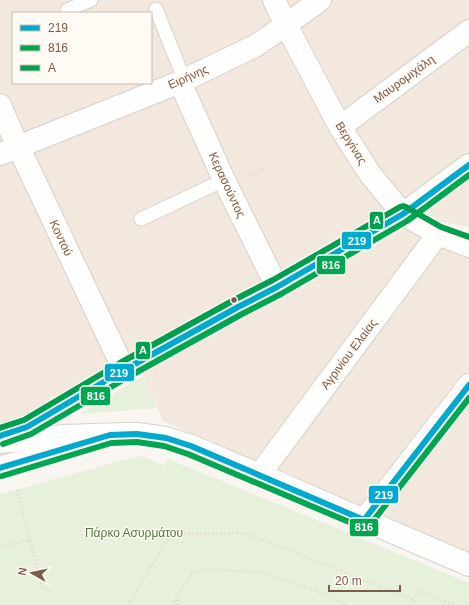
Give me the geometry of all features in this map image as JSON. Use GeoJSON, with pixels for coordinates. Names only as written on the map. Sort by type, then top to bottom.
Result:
{"type":"FeatureCollection","features":[{"type":"Feature","properties":{"kind":"street","name":"Βεργίνας"},"geometry":{"type":"LineString","coordinates":[[274,0],[340,126],[370,174],[403,214],[438,234],[469,246]]}},
{"type":"Feature","properties":{"kind":"street","name":"Ειρήνης"},"geometry":{"type":"LineString","coordinates":[[9,150],[182,80],[255,46],[320,0]]}},
{"type":"Feature","properties":{"kind":"street","name":"Μαυρομιχάλη"},"geometry":{"type":"LineString","coordinates":[[340,126],[469,31]]}},
{"type":"Feature","properties":{"kind":"street","name":"Κερασούντος"},"geometry":{"type":"LineString","coordinates":[[182,80],[224,180],[277,287]]}},
{"type":"Feature","properties":{"kind":"street","name":"Κοντού"},"geometry":{"type":"LineString","coordinates":[[0,105],[9,150],[124,370]]}},
{"type":"Feature","properties":{"kind":"street"},"geometry":{"type":"LineString","coordinates":[[0,436],[27,426],[124,370],[277,287],[403,214],[469,165]]}},
{"type":"Feature","properties":{"kind":"street","name":"Αγρινίου Ελαίας"},"geometry":{"type":"LineString","coordinates":[[260,474],[438,234]]}},
{"type":"Feature","properties":{"kind":"street"},"geometry":{"type":"LineString","coordinates":[[364,520],[469,385]]}},
{"type":"Feature","properties":{"kind":"street"},"geometry":{"type":"LineString","coordinates":[[0,442],[64,436],[137,434],[166,438],[191,446],[260,474],[469,565]]}},
{"type":"Feature","properties":{"kind":"street"},"geometry":{"type":"LineString","coordinates":[[0,468],[110,435]]}},
{"type":"Feature","properties":{"kind":"lane"},"geometry":{"type":"LineString","coordinates":[[67,10],[91,0]]}},
{"type":"Feature","properties":{"kind":"lane"},"geometry":{"type":"LineString","coordinates":[[156,9],[182,80]]}},
{"type":"Feature","properties":{"kind":"lane"},"geometry":{"type":"LineString","coordinates":[[141,219],[224,180]]}},
{"type":"Feature","properties":{"kind":"path"},"geometry":{"type":"LineString","coordinates":[[17,490],[31,539],[42,587],[52,593]]}},
{"type":"Feature","properties":{"kind":"path"},"geometry":{"type":"LineString","coordinates":[[128,605],[171,534],[246,533],[414,600]]}},
{"type":"Feature","properties":{"kind":"path"},"geometry":{"type":"LineString","coordinates":[[0,547],[31,539]]}},
{"type":"Feature","properties":{"kind":"path"},"geometry":{"type":"LineString","coordinates":[[172,605],[191,574],[208,569],[264,573],[330,596],[345,605]]}},
{"type":"Feature","properties":{"kind":"path"},"geometry":{"type":"LineString","coordinates":[[416,605],[414,600],[417,590],[454,605]]}},
{"type":"Feature","properties":{"kind":"path"},"geometry":{"type":"LineString","coordinates":[[177,605],[178,596]]}},
{"type":"Feature","properties":{"kind":"shaded area"},"geometry":{"type":"Polygon","coordinates":[[[0,0],[469,0],[469,159],[393,216],[469,256],[469,553],[163,421],[141,370],[0,432],[0,0]]]}},
{"type":"Feature","properties":{"kind":"shaded area"},"geometry":{"type":"Polygon","coordinates":[[[469,165],[469,227],[403,214],[469,165]]]}},
{"type":"Feature","properties":{"kind":"green space"},"geometry":{"type":"Polygon","coordinates":[[[143,376],[157,408],[80,414],[143,376]]]}},
{"type":"Feature","properties":{"kind":"green space","name":"Πάρκο Ασυρμάτου"},"geometry":{"type":"Polygon","coordinates":[[[140,456],[164,465],[168,459],[469,583],[469,605],[0,605],[0,494],[140,456]]]}},
{"type":"Feature","properties":{"kind":"transit line","name":"219"},"geometry":{"type":"LineString","coordinates":[[0,436],[27,427],[124,370],[277,287],[403,214],[469,165]]}},
{"type":"Feature","properties":{"kind":"transit line","name":"816"},"geometry":{"type":"LineString","coordinates":[[3,444],[31,434],[128,377],[281,294],[407,221],[469,175]]}},
{"type":"Feature","properties":{"kind":"transit line","name":"Α"},"geometry":{"type":"LineString","coordinates":[[0,428],[24,420],[120,363],[273,280],[400,207],[406,207],[441,227],[469,237]]}},
{"type":"Feature","properties":{"kind":"transit line","name":"219"},"geometry":{"type":"LineString","coordinates":[[0,468],[110,435],[137,434],[166,438],[191,446],[364,520],[469,385]]}},
{"type":"Feature","properties":{"kind":"transit line","name":"816"},"geometry":{"type":"LineString","coordinates":[[2,476],[111,443],[137,442],[164,446],[188,454],[366,528],[370,525],[469,398]]}}]}
